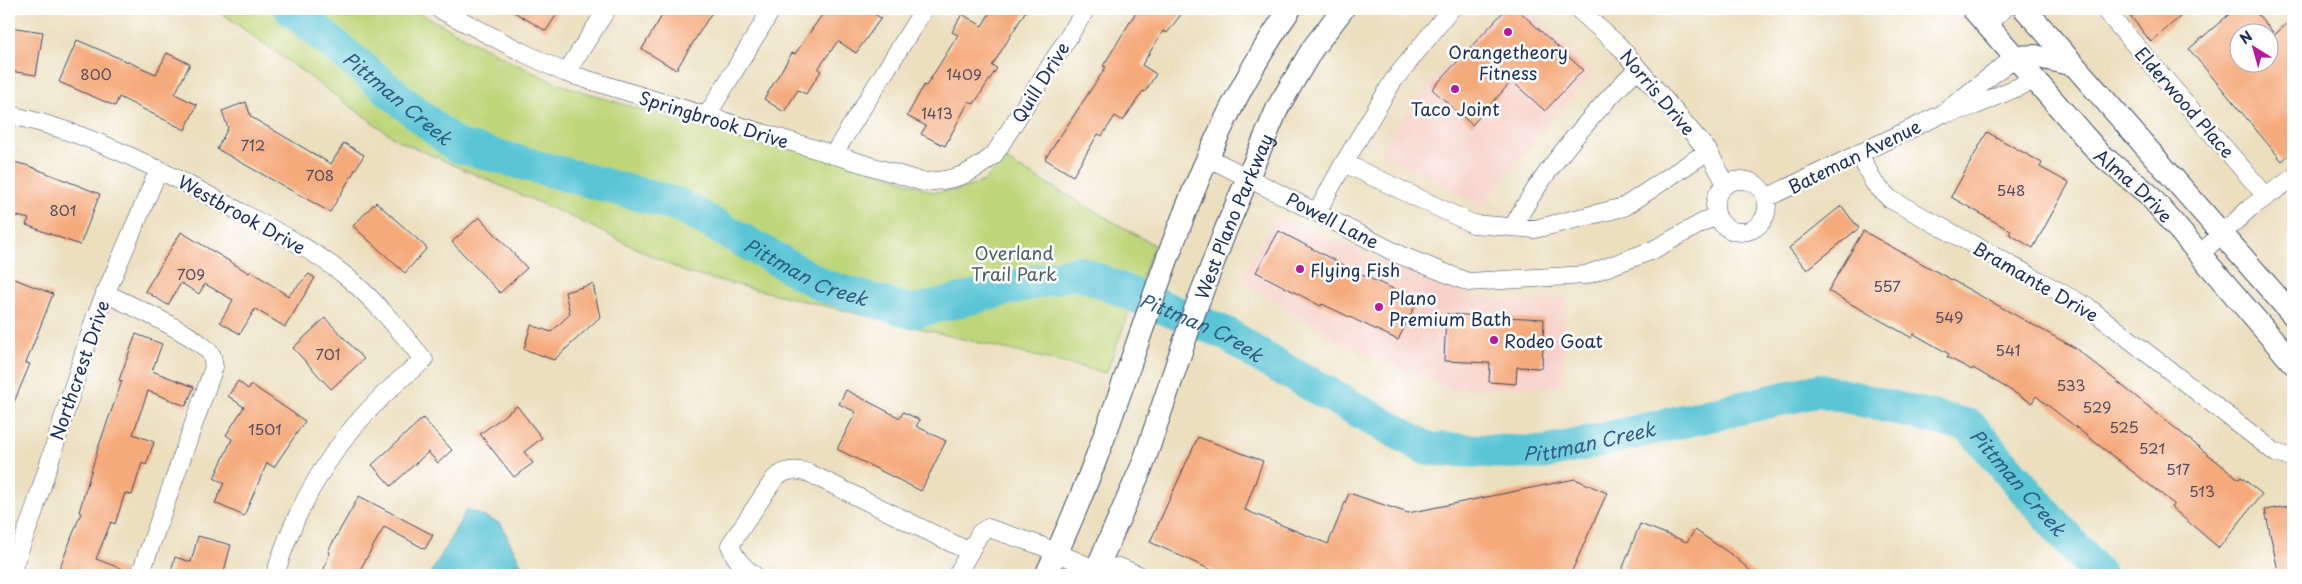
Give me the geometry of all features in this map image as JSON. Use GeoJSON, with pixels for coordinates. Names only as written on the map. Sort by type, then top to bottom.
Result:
{"type":"FeatureCollection","features":[{"type":"Feature","properties":{"kind":"main road"},"geometry":{"type":"LineString","coordinates":[[1046,575],[1092,470],[1192,190],[1246,76],[1290,9]]}},
{"type":"Feature","properties":{"kind":"main road","name":"West Plano Parkway"},"geometry":{"type":"LineString","coordinates":[[1097,574],[1142,464],[1205,284],[1278,107],[1313,48],[1343,9]]}},
{"type":"Feature","properties":{"kind":"main road","name":"Alma Drive"},"geometry":{"type":"LineString","coordinates":[[2025,9],[2293,315]]}},
{"type":"Feature","properties":{"kind":"main road","name":"Alma Drive"},"geometry":{"type":"LineString","coordinates":[[1980,16],[2100,154],[2148,194],[2293,363]]}},
{"type":"Feature","properties":{"kind":"main road"},"geometry":{"type":"LineString","coordinates":[[2015,57],[2035,56],[2074,65]]}},
{"type":"Feature","properties":{"kind":"street","name":"Springbrook Drive"},"geometry":{"type":"LineString","coordinates":[[439,9],[458,13],[524,54],[566,73],[923,182],[949,180],[974,171],[994,154]]}},
{"type":"Feature","properties":{"kind":"street"},"geometry":{"type":"LineString","coordinates":[[566,73],[607,9]]}},
{"type":"Feature","properties":{"kind":"street"},"geometry":{"type":"LineString","coordinates":[[706,117],[772,9]]}},
{"type":"Feature","properties":{"kind":"street"},"geometry":{"type":"LineString","coordinates":[[833,155],[924,9]]}},
{"type":"Feature","properties":{"kind":"street","name":"Quill Drive"},"geometry":{"type":"LineString","coordinates":[[994,154],[1086,9]]}},
{"type":"Feature","properties":{"kind":"street"},"geometry":{"type":"LineString","coordinates":[[1317,212],[1344,162],[1393,80],[1451,9]]}},
{"type":"Feature","properties":{"kind":"street","name":"Norris Drive"},"geometry":{"type":"LineString","coordinates":[[1578,9],[1620,46],[1708,151],[1726,184]]}},
{"type":"Feature","properties":{"kind":"street"},"geometry":{"type":"LineString","coordinates":[[1980,16],[2004,9]]}},
{"type":"Feature","properties":{"kind":"street","name":"Elderwood Place"},"geometry":{"type":"LineString","coordinates":[[2104,9],[2266,196]]}},
{"type":"Feature","properties":{"kind":"street","name":"Bateman Avenue"},"geometry":{"type":"LineString","coordinates":[[1766,198],[1942,114],[2015,57]]}},
{"type":"Feature","properties":{"kind":"street"},"geometry":{"type":"LineString","coordinates":[[1513,227],[1529,196],[1604,102],[1637,68]]}},
{"type":"Feature","properties":{"kind":"street","name":"Bateman Avenue"},"geometry":{"type":"LineString","coordinates":[[1942,114],[1973,108],[2012,88],[2035,81]]}},
{"type":"Feature","properties":{"kind":"street","name":"Westbrook Drive"},"geometry":{"type":"LineString","coordinates":[[9,115],[97,142],[159,169],[298,242],[347,277],[390,318],[424,360],[366,411],[332,453],[304,499],[283,548],[275,575]]}},
{"type":"Feature","properties":{"kind":"street"},"geometry":{"type":"LineString","coordinates":[[1344,162],[1473,224],[1535,228],[1624,207],[1708,151]]}},
{"type":"Feature","properties":{"kind":"street","name":"Bramante Drive"},"geometry":{"type":"LineString","coordinates":[[1859,153],[1874,183],[1890,199],[2089,308],[2276,453],[2293,458]]}},
{"type":"Feature","properties":{"kind":"street","name":"Powell Lane"},"geometry":{"type":"LineString","coordinates":[[1207,158],[1400,255],[1468,282],[1586,275],[1654,250],[1716,215]]}},
{"type":"Feature","properties":{"kind":"street","name":"Northcrest Drive"},"geometry":{"type":"LineString","coordinates":[[10,575],[32,517],[63,413],[95,318],[159,169]]}},
{"type":"Feature","properties":{"kind":"street"},"geometry":{"type":"LineString","coordinates":[[2200,254],[2266,196],[2293,178]]}},
{"type":"Feature","properties":{"kind":"street"},"geometry":{"type":"LineString","coordinates":[[1741,180],[1750,181],[1763,191],[1766,198],[1768,207],[1765,216],[1754,229],[1745,232],[1728,229],[1716,215],[1716,199],[1726,184],[1741,180]]}},
{"type":"Feature","properties":{"kind":"street"},"geometry":{"type":"LineString","coordinates":[[105,294],[177,330],[202,346],[212,355],[214,367],[190,429],[140,575]]}},
{"type":"Feature","properties":{"kind":"street"},"geometry":{"type":"LineString","coordinates":[[754,575],[741,566],[734,556],[730,545],[775,478],[784,472],[797,469],[809,473],[970,552]]}},
{"type":"Feature","properties":{"kind":"street"},"geometry":{"type":"LineString","coordinates":[[957,575],[980,533],[988,528],[1057,553],[1097,574],[1119,567],[1139,575]]}},
{"type":"Feature","properties":{"kind":"shaded area"},"geometry":{"type":"Polygon","coordinates":[[[1501,9],[1526,9],[1593,74],[1552,118],[1484,206],[1379,153],[1422,92],[1501,9]]]}},
{"type":"Feature","properties":{"kind":"shaded area"},"geometry":{"type":"Polygon","coordinates":[[[1276,216],[1447,289],[1475,296],[1526,302],[1566,297],[1563,386],[1452,389],[1345,346],[1240,281],[1276,216]]]}},
{"type":"Feature","properties":{"kind":"green space","name":"Overland Trail Park"},"geometry":{"type":"Polygon","coordinates":[[[216,9],[412,9],[517,65],[559,84],[698,128],[833,155],[933,192],[959,190],[984,181],[1004,159],[1154,245],[1106,373],[687,273],[576,219],[397,140],[216,9]]]}},
{"type":"Feature","properties":{"kind":"water"},"geometry":{"type":"Polygon","coordinates":[[[467,509],[501,524],[526,575],[430,575],[467,509]]]}},
{"type":"Feature","properties":{"kind":"building"},"geometry":{"type":"Polygon","coordinates":[[[509,9],[560,9],[546,31],[509,9]]]}},
{"type":"Feature","properties":{"kind":"building"},"geometry":{"type":"Polygon","coordinates":[[[666,9],[714,9],[676,70],[642,49],[666,9]]]}},
{"type":"Feature","properties":{"kind":"building"},"geometry":{"type":"Polygon","coordinates":[[[826,9],[866,9],[881,18],[856,53],[838,41],[818,69],[821,71],[806,94],[798,90],[784,112],[764,99],[792,53],[795,54],[826,9]]]}},
{"type":"Feature","properties":{"kind":"building"},"geometry":{"type":"Polygon","coordinates":[[[992,9],[1027,9],[992,66],[997,68],[974,104],[969,101],[945,146],[921,134],[926,126],[907,116],[924,85],[926,86],[958,35],[952,32],[962,14],[982,26],[992,9]]]}},
{"type":"Feature","properties":{"kind":"building"},"geometry":{"type":"Polygon","coordinates":[[[1138,9],[1185,9],[1167,33],[1163,31],[1142,65],[1156,74],[1145,92],[1143,91],[1123,121],[1115,116],[1102,136],[1098,134],[1073,176],[1045,159],[1106,67],[1103,66],[1138,9]]]}},
{"type":"Feature","properties":{"kind":"building"},"geometry":{"type":"Polygon","coordinates":[[[1506,9],[1517,9],[1583,70],[1545,111],[1512,81],[1472,125],[1432,89],[1506,9]]]}},
{"type":"Feature","properties":{"kind":"building"},"geometry":{"type":"Polygon","coordinates":[[[2125,9],[2189,9],[2151,42],[2125,9]]]}},
{"type":"Feature","properties":{"kind":"building"},"geometry":{"type":"Polygon","coordinates":[[[2235,9],[2253,9],[2264,22],[2230,22],[2230,72],[2280,72],[2280,30],[2293,18],[2293,151],[2282,161],[2189,49],[2235,9]]]}},
{"type":"Feature","properties":{"kind":"building"},"geometry":{"type":"Polygon","coordinates":[[[9,27],[43,32],[36,75],[9,71],[9,27]]]}},
{"type":"Feature","properties":{"kind":"building"},"geometry":{"type":"Polygon","coordinates":[[[77,40],[156,74],[167,53],[190,64],[175,94],[197,105],[185,130],[119,97],[115,106],[59,82],[77,40]]]}},
{"type":"Feature","properties":{"kind":"building"},"geometry":{"type":"Polygon","coordinates":[[[246,102],[251,117],[331,164],[344,143],[364,155],[330,212],[217,149],[228,128],[222,111],[246,102]]]}},
{"type":"Feature","properties":{"kind":"building"},"geometry":{"type":"Polygon","coordinates":[[[1987,132],[2042,163],[2040,167],[2069,183],[2033,248],[2009,234],[2011,231],[1951,197],[1987,132]]]}},
{"type":"Feature","properties":{"kind":"building"},"geometry":{"type":"Polygon","coordinates":[[[9,161],[26,165],[100,194],[80,245],[26,225],[29,219],[9,214],[9,161]]]}},
{"type":"Feature","properties":{"kind":"building"},"geometry":{"type":"Polygon","coordinates":[[[376,202],[427,248],[405,273],[353,226],[376,202]]]}},
{"type":"Feature","properties":{"kind":"building"},"geometry":{"type":"Polygon","coordinates":[[[1841,206],[1859,228],[1807,270],[1789,248],[1841,206]]]}},
{"type":"Feature","properties":{"kind":"building"},"geometry":{"type":"Polygon","coordinates":[[[479,217],[527,268],[500,293],[452,242],[479,217]]]}},
{"type":"Feature","properties":{"kind":"building"},"geometry":{"type":"Polygon","coordinates":[[[1279,231],[1360,274],[1418,300],[1398,340],[1322,304],[1321,306],[1256,272],[1279,231]]]}},
{"type":"Feature","properties":{"kind":"building"},"geometry":{"type":"Polygon","coordinates":[[[1863,231],[2075,348],[2239,479],[2241,477],[2262,494],[2219,548],[2171,507],[2174,504],[2036,396],[2032,403],[1973,368],[1972,370],[1947,357],[1949,354],[1914,334],[1912,338],[1828,291],[1863,231]]]}},
{"type":"Feature","properties":{"kind":"building"},"geometry":{"type":"Polygon","coordinates":[[[181,232],[249,273],[251,271],[288,296],[309,274],[315,278],[285,327],[255,309],[240,334],[220,322],[233,300],[205,284],[199,294],[181,283],[168,305],[145,291],[181,232]]]}},
{"type":"Feature","properties":{"kind":"building"},"geometry":{"type":"Polygon","coordinates":[[[12,278],[53,294],[26,363],[30,364],[9,414],[9,287],[12,278]]]}},
{"type":"Feature","properties":{"kind":"building"},"geometry":{"type":"Polygon","coordinates":[[[593,284],[600,317],[554,360],[524,349],[531,325],[551,332],[570,314],[565,292],[593,284]]]}},
{"type":"Feature","properties":{"kind":"building","name":"Rodeo Goat"},"geometry":{"type":"Polygon","coordinates":[[[1446,314],[1544,319],[1542,368],[1517,367],[1516,384],[1489,382],[1490,363],[1444,361],[1446,314]]]}},
{"type":"Feature","properties":{"kind":"building"},"geometry":{"type":"Polygon","coordinates":[[[325,318],[364,359],[331,389],[293,348],[325,318]]]}},
{"type":"Feature","properties":{"kind":"building"},"geometry":{"type":"Polygon","coordinates":[[[136,334],[162,344],[152,371],[194,387],[186,406],[148,391],[133,434],[154,442],[146,465],[142,463],[132,495],[125,493],[115,524],[111,522],[96,559],[130,572],[130,575],[57,575],[81,513],[79,512],[98,448],[122,381],[119,380],[136,334]]]}},
{"type":"Feature","properties":{"kind":"building"},"geometry":{"type":"Polygon","coordinates":[[[238,381],[248,389],[252,385],[305,421],[274,467],[267,463],[244,516],[215,503],[224,483],[214,478],[232,439],[226,435],[244,407],[228,396],[238,381]]]}},
{"type":"Feature","properties":{"kind":"building"},"geometry":{"type":"Polygon","coordinates":[[[846,390],[900,418],[903,412],[920,420],[916,426],[946,441],[921,491],[837,449],[856,412],[839,404],[846,390]]]}},
{"type":"Feature","properties":{"kind":"building"},"geometry":{"type":"Polygon","coordinates":[[[517,406],[542,438],[524,452],[533,463],[514,477],[480,434],[517,406]]]}},
{"type":"Feature","properties":{"kind":"building"},"geometry":{"type":"Polygon","coordinates":[[[423,418],[452,450],[438,463],[428,452],[391,486],[372,465],[423,418]]]}},
{"type":"Feature","properties":{"kind":"building"},"geometry":{"type":"Polygon","coordinates":[[[1198,437],[1263,461],[1245,510],[1328,544],[1349,493],[1408,513],[1575,479],[1607,493],[1570,575],[1222,575],[1150,542],[1198,437]]]}},
{"type":"Feature","properties":{"kind":"building"},"geometry":{"type":"Polygon","coordinates":[[[359,496],[433,535],[425,549],[384,527],[357,575],[322,575],[330,552],[328,551],[359,496]]]}},
{"type":"Feature","properties":{"kind":"building"},"geometry":{"type":"Polygon","coordinates":[[[2293,505],[2293,573],[2279,575],[2265,510],[2293,505]]]}},
{"type":"Feature","properties":{"kind":"building"},"geometry":{"type":"Polygon","coordinates":[[[1640,524],[1687,542],[1695,530],[1732,555],[1756,575],[1620,575],[1640,524]]]}},
{"type":"Feature","properties":{"kind":"building"},"geometry":{"type":"Polygon","coordinates":[[[198,536],[231,545],[223,575],[170,575],[175,557],[191,562],[198,536]]]}},
{"type":"Feature","properties":{"kind":"waterway","name":"Pittman Creek"},"geometry":{"type":"LineString","coordinates":[[291,9],[455,145],[679,205],[824,286],[912,312],[1078,272],[1227,334],[1265,359],[1428,449],[1543,453],[1820,390],[1970,426],[2099,575]]}},
{"type":"Feature","properties":{"kind":"place","name":"Orangetheory Fitness"},"geometry":{"type":"Point","coordinates":[1508,32]}},
{"type":"Feature","properties":{"kind":"place","name":"Taco Joint"},"geometry":{"type":"Point","coordinates":[1455,89]}},
{"type":"Feature","properties":{"kind":"place","name":"Flying Fish"},"geometry":{"type":"Point","coordinates":[1300,269]}},
{"type":"Feature","properties":{"kind":"place","name":"Plano Premium Bath"},"geometry":{"type":"Point","coordinates":[1379,307]}},
{"type":"Feature","properties":{"kind":"place","name":"Rodeo Goat"},"geometry":{"type":"Point","coordinates":[1494,340]}}]}
